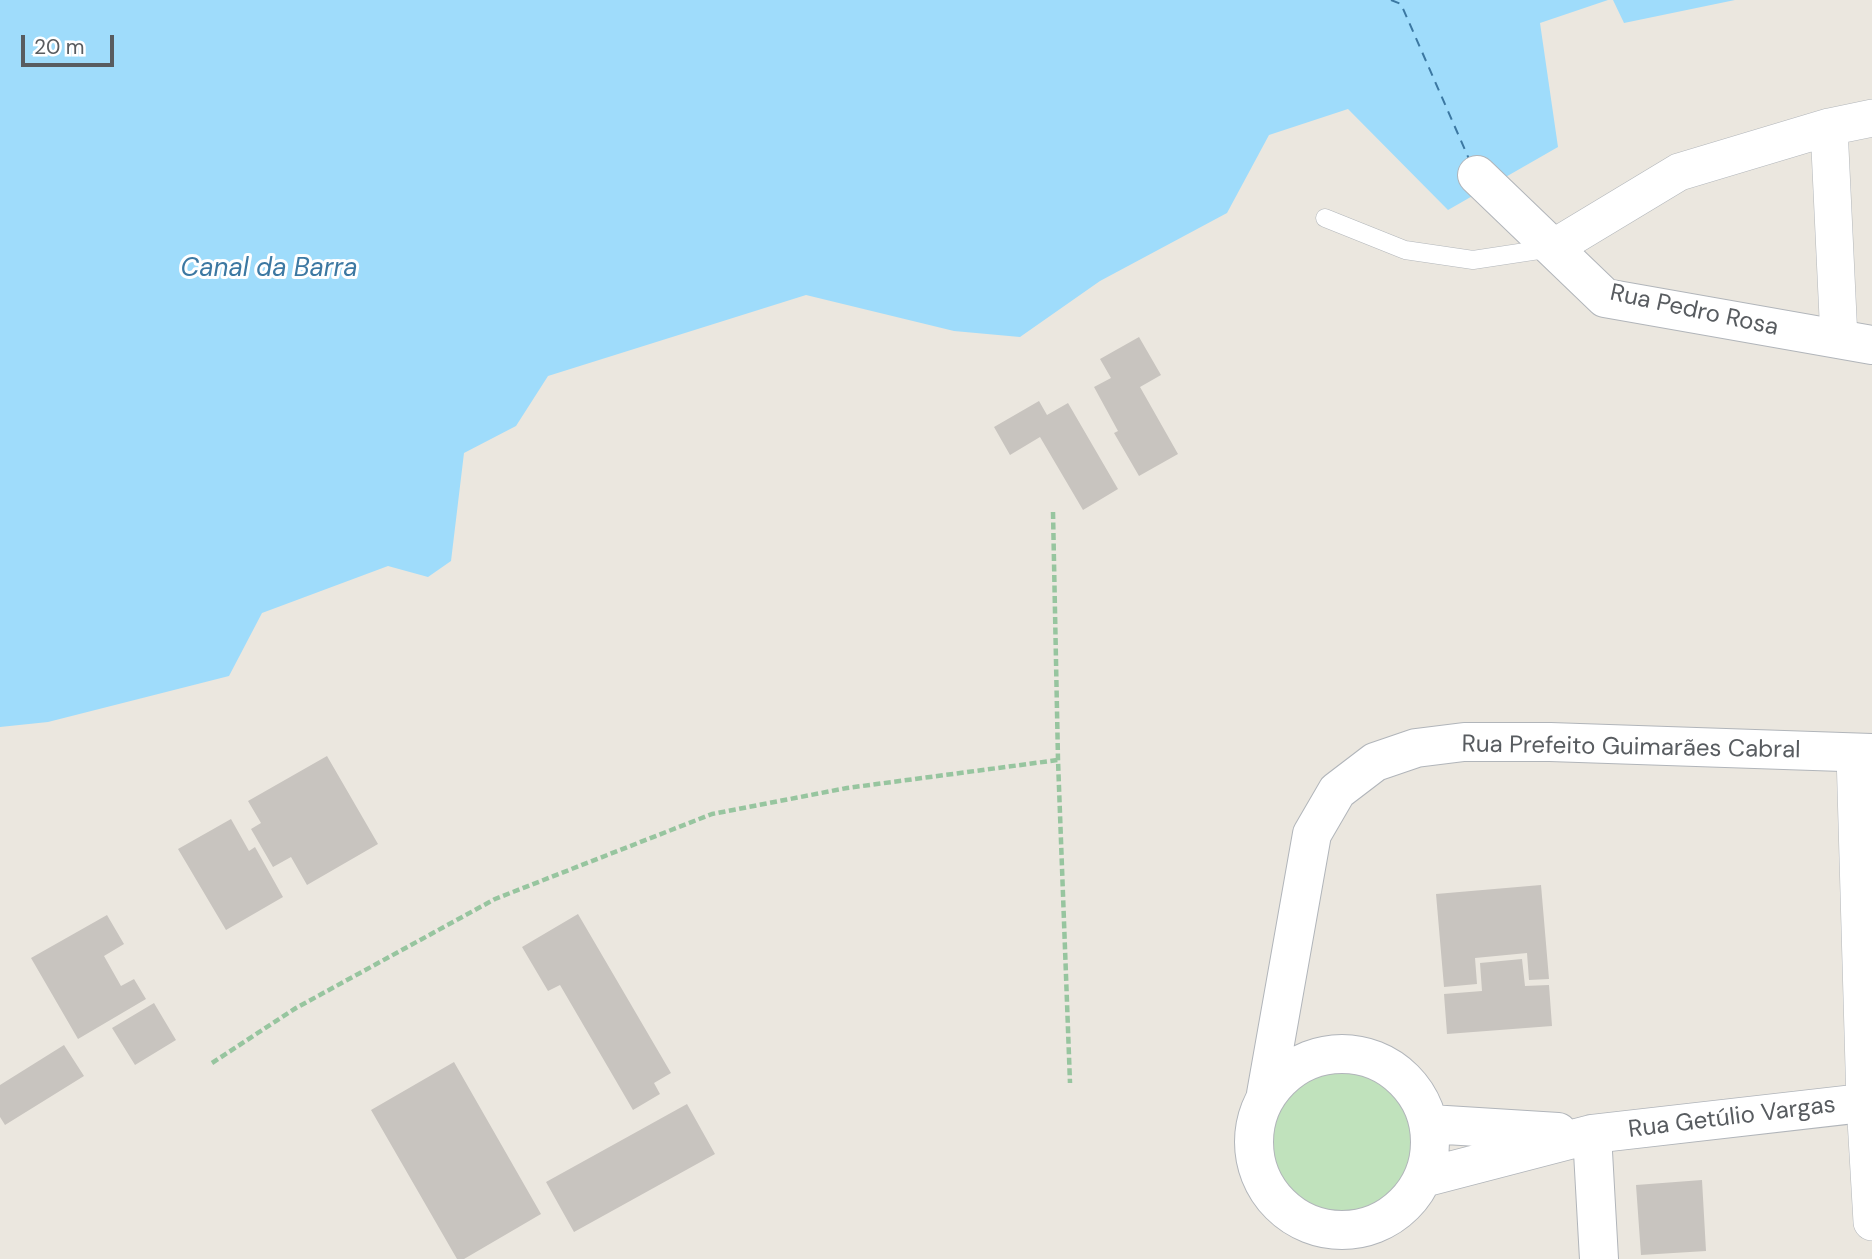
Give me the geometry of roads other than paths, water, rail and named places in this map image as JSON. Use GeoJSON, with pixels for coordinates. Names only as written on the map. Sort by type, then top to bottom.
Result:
{"type":"FeatureCollection","features":[{"type":"Feature","properties":{"kind":"main road","name":"Rua Pedro Rosa"},"geometry":{"type":"LineString","coordinates":[[1477,176],[1605,298],[1855,342]]}},
{"type":"Feature","properties":{"kind":"main road","name":"Rua Prefeito Guimarães Cabral"},"geometry":{"type":"LineString","coordinates":[[1266,1094],[1312,834],[1337,791],[1375,762],[1416,748],[1464,742],[1550,742],[1863,753]]}},
{"type":"Feature","properties":{"kind":"main road"},"geometry":{"type":"LineString","coordinates":[[1344,1052],[1373,1058],[1399,1073],[1419,1096],[1430,1124],[1430,1154],[1423,1178],[1410,1199],[1392,1215],[1329,1244],[1276,1202],[1260,1177],[1252,1149],[1255,1120],[1266,1094],[1287,1072],[1314,1057],[1344,1052]]}},
{"type":"Feature","properties":{"kind":"main road","name":"Rua Getúlio Vargas"},"geometry":{"type":"LineString","coordinates":[[1423,1178],[1592,1134],[1869,1102]]}},
{"type":"Feature","properties":{"kind":"main road","name":"Rua Getúlio Vargas"},"geometry":{"type":"LineString","coordinates":[[1430,1124],[1592,1134]]}},
{"type":"Feature","properties":{"kind":"main road"},"geometry":{"type":"LineString","coordinates":[[1592,1134],[1599,1259]]}},
{"type":"Feature","properties":{"kind":"street"},"geometry":{"type":"LineString","coordinates":[[1553,248],[1679,172],[1829,127],[1872,118]]}},
{"type":"Feature","properties":{"kind":"street"},"geometry":{"type":"LineString","coordinates":[[1829,127],[1855,342]]}},
{"type":"Feature","properties":{"kind":"street"},"geometry":{"type":"LineString","coordinates":[[1863,753],[1872,1222]]}},
{"type":"Feature","properties":{"kind":"lane"},"geometry":{"type":"LineString","coordinates":[[1325,218],[1405,250],[1473,260],[1553,248]]}},
{"type":"Feature","properties":{"kind":"water","name":"Canal da Barra"},"geometry":{"type":"Polygon","coordinates":[[[0,0],[1608,0],[1540,23],[1558,147],[1448,210],[1348,109],[1269,135],[1227,213],[1100,281],[1020,337],[954,331],[806,295],[548,376],[516,426],[464,453],[451,561],[428,577],[388,566],[262,613],[229,676],[48,722],[0,727],[0,0]]]}},
{"type":"Feature","properties":{"kind":"water"},"geometry":{"type":"Polygon","coordinates":[[[1613,0],[1735,0],[1624,23],[1613,0]]]}}]}
